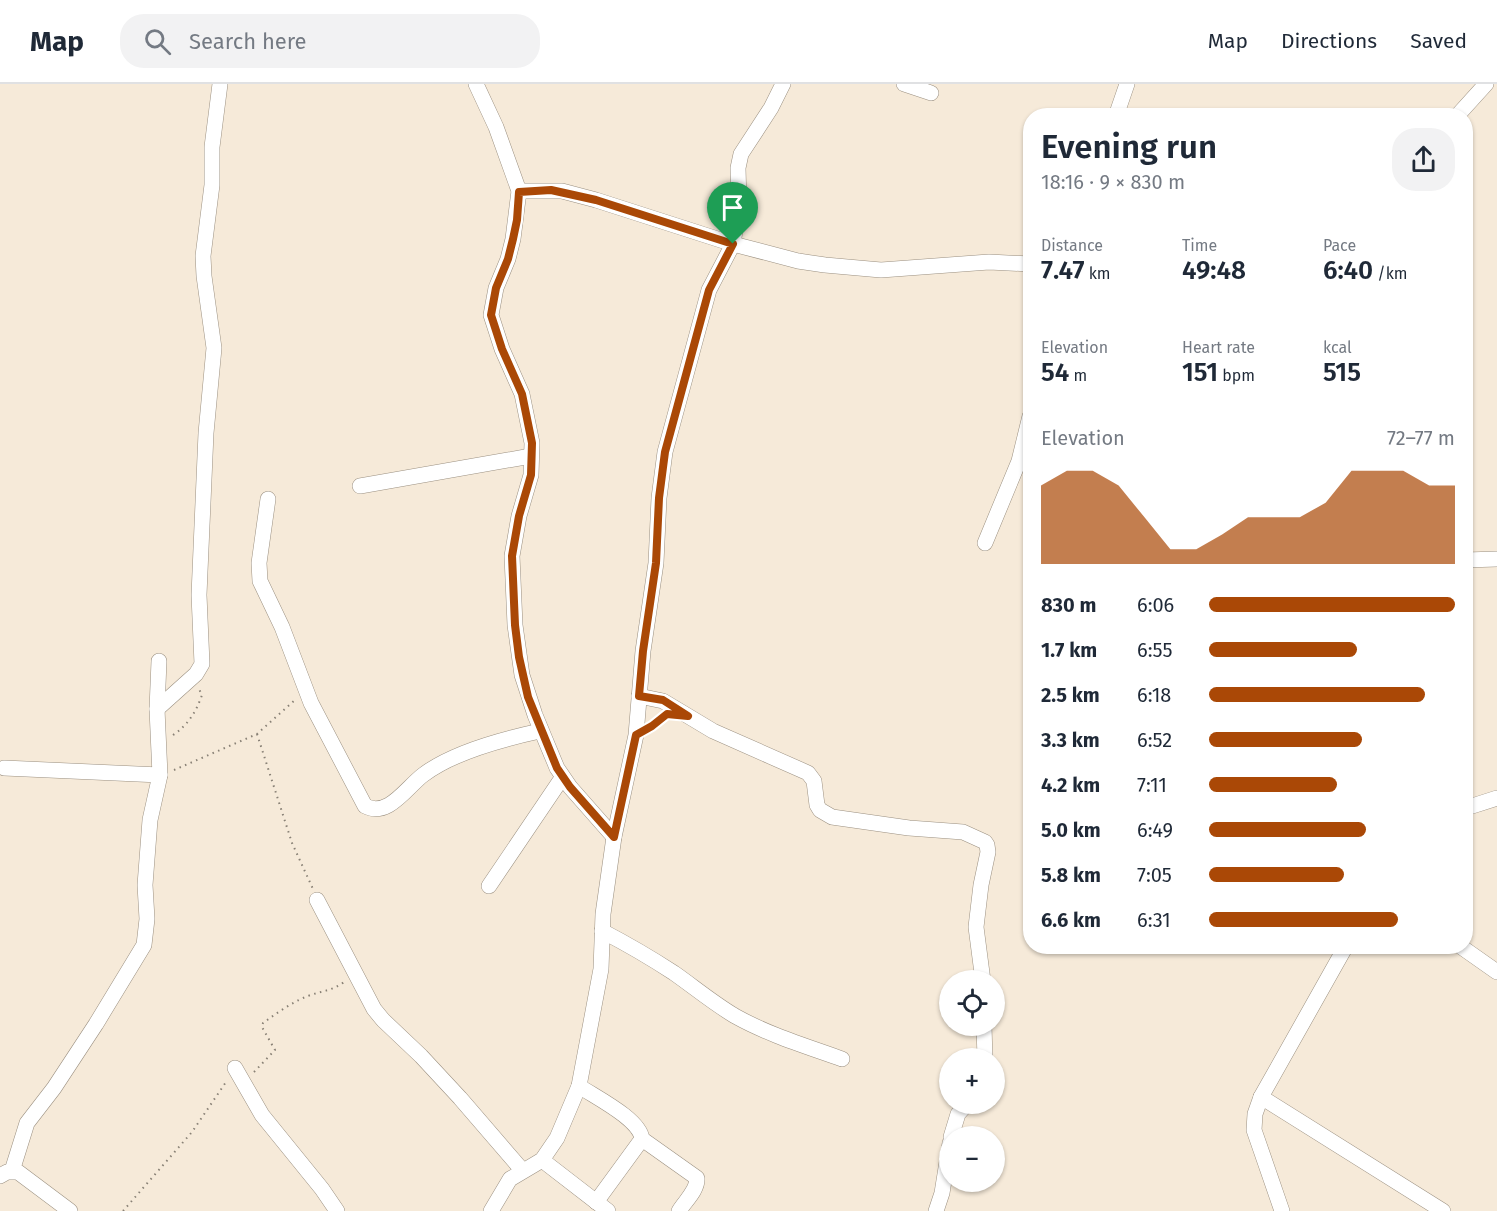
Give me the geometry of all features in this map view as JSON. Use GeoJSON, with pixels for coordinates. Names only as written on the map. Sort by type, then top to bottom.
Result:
{"type":"FeatureCollection","features":[{"type":"Feature","properties":{"kind":"street"},"geometry":{"type":"LineString","coordinates":[[157,709],[200,669],[202,664],[199,595],[206,433],[214,348],[203,256],[212,185],[212,147],[220,84]]}},
{"type":"Feature","properties":{"kind":"street"},"geometry":{"type":"LineString","coordinates":[[477,84],[496,127],[519,192],[513,239],[508,259],[496,288],[491,315],[502,349],[522,394],[530,428],[531,475],[516,531],[512,556],[515,625],[522,675],[540,730],[562,778],[614,837]]}},
{"type":"Feature","properties":{"kind":"street"},"geometry":{"type":"LineString","coordinates":[[491,1211],[510,1179],[542,1160],[562,1128],[579,1086],[601,969],[602,931],[614,837],[636,735],[643,651],[656,563],[659,498],[665,452],[709,290],[733,244],[739,204],[738,168],[741,154],[771,108],[783,84]]}},
{"type":"Feature","properties":{"kind":"street"},"geometry":{"type":"LineString","coordinates":[[904,84],[930,93]]}},
{"type":"Feature","properties":{"kind":"street"},"geometry":{"type":"LineString","coordinates":[[1119,108],[1127,84]]}},
{"type":"Feature","properties":{"kind":"street"},"geometry":{"type":"LineString","coordinates":[[1464,108],[1486,84]]}},
{"type":"Feature","properties":{"kind":"street"},"geometry":{"type":"LineString","coordinates":[[519,192],[562,191],[733,244],[798,261],[881,270],[989,262],[1023,264]]}},
{"type":"Feature","properties":{"kind":"street"},"geometry":{"type":"LineString","coordinates":[[985,543],[1019,461],[1023,445]]}},
{"type":"Feature","properties":{"kind":"street"},"geometry":{"type":"LineString","coordinates":[[360,486],[531,456]]}},
{"type":"Feature","properties":{"kind":"street"},"geometry":{"type":"LineString","coordinates":[[268,499],[260,581],[282,627],[325,732],[362,802],[372,809],[380,809],[394,802],[421,776],[444,762],[493,743],[540,730]]}},
{"type":"Feature","properties":{"kind":"street"},"geometry":{"type":"LineString","coordinates":[[1473,560],[1497,559]]}},
{"type":"Feature","properties":{"kind":"street"},"geometry":{"type":"LineString","coordinates":[[70,1211],[24,1176],[6,1174],[27,1123],[54,1088],[144,945],[147,919],[145,885],[150,820],[160,775],[157,709],[159,661]]}},
{"type":"Feature","properties":{"kind":"street"},"geometry":{"type":"LineString","coordinates":[[639,696],[663,700],[742,745],[808,773],[814,781],[817,805],[820,810],[832,817],[909,828],[963,832],[985,842],[988,852],[976,927],[982,970]]}},
{"type":"Feature","properties":{"kind":"street"},"geometry":{"type":"LineString","coordinates":[[4,768],[160,775]]}},
{"type":"Feature","properties":{"kind":"street"},"geometry":{"type":"LineString","coordinates":[[489,886],[562,778]]}},
{"type":"Feature","properties":{"kind":"street"},"geometry":{"type":"LineString","coordinates":[[1473,806],[1497,798]]}},
{"type":"Feature","properties":{"kind":"street"},"geometry":{"type":"LineString","coordinates":[[318,900],[382,1020],[429,1064],[522,1170]]}},
{"type":"Feature","properties":{"kind":"street"},"geometry":{"type":"LineString","coordinates":[[602,931],[638,950],[706,998],[744,1020],[777,1036],[842,1059]]}},
{"type":"Feature","properties":{"kind":"street"},"geometry":{"type":"LineString","coordinates":[[1282,1211],[1254,1130],[1255,1114],[1261,1097],[1341,954]]}},
{"type":"Feature","properties":{"kind":"street"},"geometry":{"type":"LineString","coordinates":[[1471,954],[1497,972]]}},
{"type":"Feature","properties":{"kind":"street"},"geometry":{"type":"LineString","coordinates":[[235,1068],[262,1115],[322,1189],[336,1211]]}},
{"type":"Feature","properties":{"kind":"street"},"geometry":{"type":"LineString","coordinates":[[579,1086],[628,1119],[640,1130],[642,1139],[697,1178],[698,1183],[695,1189],[679,1211]]}},
{"type":"Feature","properties":{"kind":"street"},"geometry":{"type":"LineString","coordinates":[[1261,1097],[1443,1211]]}},
{"type":"Feature","properties":{"kind":"street"},"geometry":{"type":"LineString","coordinates":[[542,1160],[602,1207],[642,1139]]}},
{"type":"Feature","properties":{"kind":"street"},"geometry":{"type":"LineString","coordinates":[[936,1211],[942,1192]]}},
{"type":"Feature","properties":{"kind":"path"},"geometry":{"type":"LineString","coordinates":[[160,742],[184,728],[200,702],[202,695],[192,677]]}},
{"type":"Feature","properties":{"kind":"path"},"geometry":{"type":"LineString","coordinates":[[160,775],[257,734],[307,691]]}},
{"type":"Feature","properties":{"kind":"path"},"geometry":{"type":"LineString","coordinates":[[636,735],[667,714],[688,716]]}},
{"type":"Feature","properties":{"kind":"path"},"geometry":{"type":"LineString","coordinates":[[257,734],[292,843],[318,900]]}},
{"type":"Feature","properties":{"kind":"path"},"geometry":{"type":"LineString","coordinates":[[123,1211],[192,1132],[235,1068],[254,1072],[274,1052],[262,1027],[263,1023],[300,1000],[331,991],[355,973]]}},
{"type":"Feature","properties":{"kind":"route"},"geometry":{"type":"LineString","coordinates":[[562,191],[733,244],[709,290],[665,452],[659,498],[656,563],[643,651],[639,696],[663,700],[688,716],[667,714],[636,735],[614,837],[562,778],[540,730],[522,675],[515,625],[512,556],[519,516],[531,475],[532,443],[522,394],[502,349],[491,315],[492,300],[508,259],[517,220],[519,192],[562,191]]}}]}
